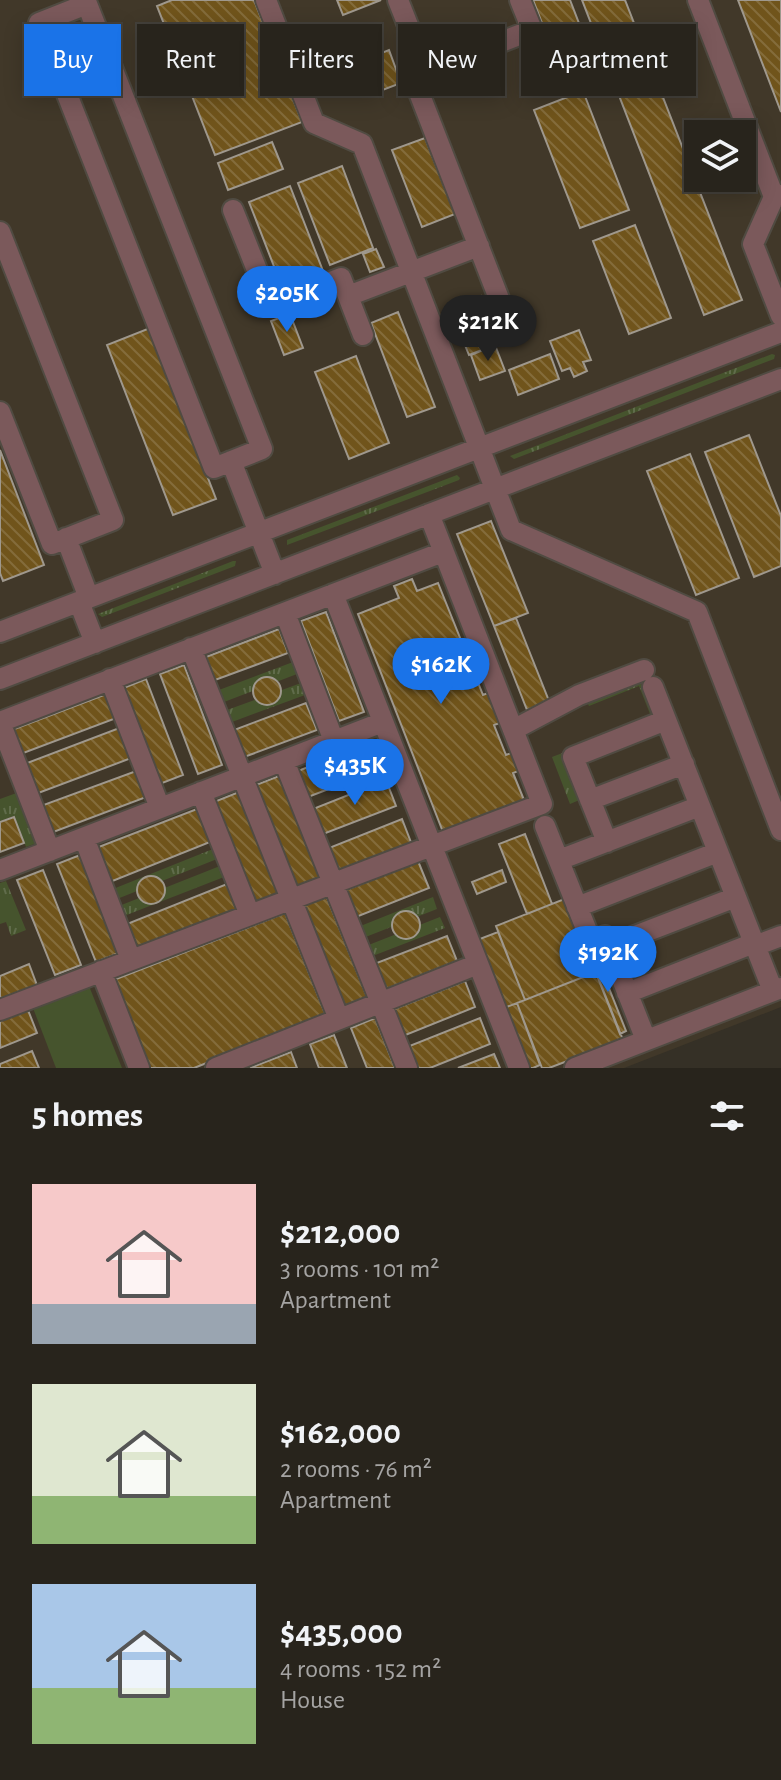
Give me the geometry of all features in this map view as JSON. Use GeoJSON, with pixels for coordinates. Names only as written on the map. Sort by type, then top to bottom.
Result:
{"type":"FeatureCollection","features":[{"type":"Feature","properties":{"kind":"lane"},"geometry":{"type":"LineString","coordinates":[[266,0],[314,123],[362,144],[511,530],[697,612],[781,830]]}},
{"type":"Feature","properties":{"kind":"lane"},"geometry":{"type":"LineString","coordinates":[[398,0],[407,24]]}},
{"type":"Feature","properties":{"kind":"lane"},"geometry":{"type":"LineString","coordinates":[[505,40],[532,30],[520,0]]}},
{"type":"Feature","properties":{"kind":"lane"},"geometry":{"type":"LineString","coordinates":[[698,0],[778,196],[753,244],[781,316]]}},
{"type":"Feature","properties":{"kind":"lane"},"geometry":{"type":"LineString","coordinates":[[87,4],[262,449],[231,461],[214,468],[39,23],[87,4]]}},
{"type":"Feature","properties":{"kind":"lane"},"geometry":{"type":"LineString","coordinates":[[420,96],[503,309]]}},
{"type":"Feature","properties":{"kind":"lane"},"geometry":{"type":"LineString","coordinates":[[233,210],[271,305],[341,278],[363,335]]}},
{"type":"Feature","properties":{"kind":"lane"},"geometry":{"type":"LineString","coordinates":[[0,232],[113,520],[52,544],[0,412]]}},
{"type":"Feature","properties":{"kind":"lane"},"geometry":{"type":"LineString","coordinates":[[348,296],[479,246]]}},
{"type":"Feature","properties":{"kind":"lane"},"geometry":{"type":"LineString","coordinates":[[0,632],[781,332]]}},
{"type":"Feature","properties":{"kind":"lane"},"geometry":{"type":"LineString","coordinates":[[0,679],[781,379]]}},
{"type":"Feature","properties":{"kind":"lane"},"geometry":{"type":"LineString","coordinates":[[231,461],[275,574]]}},
{"type":"Feature","properties":{"kind":"lane"},"geometry":{"type":"LineString","coordinates":[[0,1010],[542,804],[429,514]]}},
{"type":"Feature","properties":{"kind":"lane"},"geometry":{"type":"LineString","coordinates":[[66,538],[95,643]]}},
{"type":"Feature","properties":{"kind":"lane"},"geometry":{"type":"LineString","coordinates":[[50,851],[0,722],[443,552]]}},
{"type":"Feature","properties":{"kind":"lane"},"geometry":{"type":"LineString","coordinates":[[333,594],[519,1068]]}},
{"type":"Feature","properties":{"kind":"lane"},"geometry":{"type":"LineString","coordinates":[[285,613],[334,741]]}},
{"type":"Feature","properties":{"kind":"lane"},"geometry":{"type":"LineString","coordinates":[[191,648],[339,1019]]}},
{"type":"Feature","properties":{"kind":"lane"},"geometry":{"type":"LineString","coordinates":[[110,679],[160,808]]}},
{"type":"Feature","properties":{"kind":"lane"},"geometry":{"type":"LineString","coordinates":[[513,730],[579,695],[649,679],[754,944],[777,990],[575,1068]]}},
{"type":"Feature","properties":{"kind":"lane"},"geometry":{"type":"LineString","coordinates":[[607,842],[573,757],[666,720]]}},
{"type":"Feature","properties":{"kind":"lane"},"geometry":{"type":"LineString","coordinates":[[0,870],[383,722]]}},
{"type":"Feature","properties":{"kind":"lane"},"geometry":{"type":"LineString","coordinates":[[284,761],[407,1068]]}},
{"type":"Feature","properties":{"kind":"lane"},"geometry":{"type":"LineString","coordinates":[[590,800],[684,764]]}},
{"type":"Feature","properties":{"kind":"lane"},"geometry":{"type":"LineString","coordinates":[[201,792],[250,915]]}},
{"type":"Feature","properties":{"kind":"lane"},"geometry":{"type":"LineString","coordinates":[[559,860],[700,806]]}},
{"type":"Feature","properties":{"kind":"lane"},"geometry":{"type":"LineString","coordinates":[[545,826],[591,941],[605,936],[646,1040]]}},
{"type":"Feature","properties":{"kind":"lane"},"geometry":{"type":"LineString","coordinates":[[84,838],[131,960]]}},
{"type":"Feature","properties":{"kind":"lane"},"geometry":{"type":"LineString","coordinates":[[577,907],[718,852]]}},
{"type":"Feature","properties":{"kind":"lane"},"geometry":{"type":"LineString","coordinates":[[609,946],[736,897]]}},
{"type":"Feature","properties":{"kind":"lane"},"geometry":{"type":"LineString","coordinates":[[627,993],[781,936]]}},
{"type":"Feature","properties":{"kind":"lane"},"geometry":{"type":"LineString","coordinates":[[216,1068],[478,964]]}},
{"type":"Feature","properties":{"kind":"lane"},"geometry":{"type":"LineString","coordinates":[[101,971],[139,1068]]}},
{"type":"Feature","properties":{"kind":"shaded area"},"geometry":{"type":"Polygon","coordinates":[[[0,0],[781,0],[781,1007],[624,1068],[0,1068],[0,0]]]}},
{"type":"Feature","properties":{"kind":"green space"},"geometry":{"type":"Polygon","coordinates":[[[775,355],[774,359],[514,459],[510,456],[775,355]]]}},
{"type":"Feature","properties":{"kind":"green space"},"geometry":{"type":"Polygon","coordinates":[[[457,475],[459,480],[287,545],[287,540],[457,475]]]}},
{"type":"Feature","properties":{"kind":"green space"},"geometry":{"type":"Polygon","coordinates":[[[236,561],[235,566],[102,617],[98,614],[236,561]]]}},
{"type":"Feature","properties":{"kind":"green space"},"geometry":{"type":"Polygon","coordinates":[[[293,662],[297,674],[224,702],[219,690],[293,662]]]}},
{"type":"Feature","properties":{"kind":"green space"},"geometry":{"type":"Polygon","coordinates":[[[638,682],[645,687],[658,720],[567,755],[584,798],[570,804],[552,757],[652,719],[639,686],[589,706],[587,702],[638,682]]]}},
{"type":"Feature","properties":{"kind":"green space"},"geometry":{"type":"Polygon","coordinates":[[[301,683],[305,695],[232,722],[227,710],[301,683]]]}},
{"type":"Feature","properties":{"kind":"green space"},"geometry":{"type":"Polygon","coordinates":[[[22,791],[37,843],[26,847],[14,816],[0,821],[0,799],[22,791]]]}},
{"type":"Feature","properties":{"kind":"green space"},"geometry":{"type":"Polygon","coordinates":[[[213,849],[217,859],[117,899],[113,889],[213,849]]]}},
{"type":"Feature","properties":{"kind":"green space"},"geometry":{"type":"Polygon","coordinates":[[[220,866],[224,877],[124,916],[119,906],[220,866]]]}},
{"type":"Feature","properties":{"kind":"green space"},"geometry":{"type":"Polygon","coordinates":[[[6,881],[26,930],[11,936],[6,922],[0,924],[0,883],[6,881]]]}},
{"type":"Feature","properties":{"kind":"green space"},"geometry":{"type":"Polygon","coordinates":[[[433,897],[437,909],[363,938],[358,927],[433,897]]]}},
{"type":"Feature","properties":{"kind":"green space"},"geometry":{"type":"Polygon","coordinates":[[[440,917],[445,928],[370,957],[366,946],[440,917]]]}},
{"type":"Feature","properties":{"kind":"green space"},"geometry":{"type":"Polygon","coordinates":[[[89,986],[122,1068],[56,1068],[33,1008],[89,986]]]}},
{"type":"Feature","properties":{"kind":"building"},"geometry":{"type":"Polygon","coordinates":[[[172,0],[254,0],[263,24],[260,24],[260,96],[292,96],[302,122],[215,155],[192,96],[244,96],[244,24],[164,24],[157,6],[172,0]]]}},
{"type":"Feature","properties":{"kind":"building"},"geometry":{"type":"Polygon","coordinates":[[[337,0],[381,0],[343,15],[337,0]]]}},
{"type":"Feature","properties":{"kind":"building"},"geometry":{"type":"Polygon","coordinates":[[[533,0],[570,0],[579,24],[542,24],[533,0]]]}},
{"type":"Feature","properties":{"kind":"building"},"geometry":{"type":"Polygon","coordinates":[[[582,0],[625,0],[634,24],[591,24],[582,0]]]}},
{"type":"Feature","properties":{"kind":"building"},"geometry":{"type":"Polygon","coordinates":[[[738,0],[781,0],[781,112],[738,0]]]}},
{"type":"Feature","properties":{"kind":"building"},"geometry":{"type":"Polygon","coordinates":[[[389,50],[398,84],[382,90],[382,53],[389,50]]]}},
{"type":"Feature","properties":{"kind":"building"},"geometry":{"type":"Polygon","coordinates":[[[570,96],[585,96],[629,210],[580,228],[534,110],[570,96]]]}},
{"type":"Feature","properties":{"kind":"building"},"geometry":{"type":"Polygon","coordinates":[[[619,96],[662,96],[684,151],[684,192],[700,192],[742,300],[704,315],[619,96]]]}},
{"type":"Feature","properties":{"kind":"building"},"geometry":{"type":"Polygon","coordinates":[[[425,138],[455,214],[422,227],[392,150],[425,138]]]}},
{"type":"Feature","properties":{"kind":"building"},"geometry":{"type":"Polygon","coordinates":[[[272,142],[283,169],[228,190],[218,163],[272,142]]]}},
{"type":"Feature","properties":{"kind":"building"},"geometry":{"type":"Polygon","coordinates":[[[342,166],[373,248],[330,265],[298,183],[342,166]]]}},
{"type":"Feature","properties":{"kind":"building"},"geometry":{"type":"Polygon","coordinates":[[[290,186],[323,271],[282,287],[249,202],[290,186]]]}},
{"type":"Feature","properties":{"kind":"building"},"geometry":{"type":"Polygon","coordinates":[[[635,225],[671,318],[629,334],[593,241],[635,225]]]}},
{"type":"Feature","properties":{"kind":"building"},"geometry":{"type":"Polygon","coordinates":[[[376,249],[384,267],[370,272],[363,254],[376,249]]]}},
{"type":"Feature","properties":{"kind":"building"},"geometry":{"type":"Polygon","coordinates":[[[481,296],[500,343],[469,355],[450,308],[481,296]]]}},
{"type":"Feature","properties":{"kind":"building"},"geometry":{"type":"Polygon","coordinates":[[[398,312],[435,407],[407,417],[371,323],[398,312]]]}},
{"type":"Feature","properties":{"kind":"building"},"geometry":{"type":"Polygon","coordinates":[[[290,314],[303,348],[284,355],[271,321],[290,314]]]}},
{"type":"Feature","properties":{"kind":"building"},"geometry":{"type":"Polygon","coordinates":[[[150,328],[216,499],[173,515],[107,345],[150,328]]]}},
{"type":"Feature","properties":{"kind":"building"},"geometry":{"type":"Polygon","coordinates":[[[579,330],[591,360],[583,362],[587,371],[574,377],[570,368],[562,371],[550,341],[579,330]]]}},
{"type":"Feature","properties":{"kind":"building"},"geometry":{"type":"Polygon","coordinates":[[[495,345],[505,371],[480,380],[471,355],[495,345]]]}},
{"type":"Feature","properties":{"kind":"building"},"geometry":{"type":"Polygon","coordinates":[[[550,354],[559,379],[518,395],[509,370],[550,354]]]}},
{"type":"Feature","properties":{"kind":"building"},"geometry":{"type":"Polygon","coordinates":[[[356,356],[389,443],[349,459],[315,372],[356,356]]]}},
{"type":"Feature","properties":{"kind":"building"},"geometry":{"type":"Polygon","coordinates":[[[749,435],[781,516],[781,566],[754,577],[705,452],[749,435]]]}},
{"type":"Feature","properties":{"kind":"building"},"geometry":{"type":"Polygon","coordinates":[[[0,450],[44,565],[3,581],[0,573],[0,450]]]}},
{"type":"Feature","properties":{"kind":"building"},"geometry":{"type":"Polygon","coordinates":[[[690,454],[739,578],[696,595],[647,471],[690,454]]]}},
{"type":"Feature","properties":{"kind":"building"},"geometry":{"type":"Polygon","coordinates":[[[491,521],[528,613],[494,626],[457,534],[491,521]]]}},
{"type":"Feature","properties":{"kind":"building"},"geometry":{"type":"Polygon","coordinates":[[[412,579],[417,591],[438,583],[483,695],[488,693],[500,723],[494,725],[506,755],[514,752],[521,770],[513,773],[524,800],[443,832],[358,614],[399,598],[394,586],[412,579]]]}},
{"type":"Feature","properties":{"kind":"building"},"geometry":{"type":"Polygon","coordinates":[[[326,612],[364,712],[339,721],[301,621],[326,612]]]}},
{"type":"Feature","properties":{"kind":"building"},"geometry":{"type":"Polygon","coordinates":[[[516,618],[549,701],[527,710],[494,626],[516,618]]]}},
{"type":"Feature","properties":{"kind":"building"},"geometry":{"type":"Polygon","coordinates":[[[279,629],[288,653],[215,680],[206,657],[279,629]]]}},
{"type":"Feature","properties":{"kind":"building"},"geometry":{"type":"Polygon","coordinates":[[[184,665],[222,765],[198,774],[160,674],[184,665]]]}},
{"type":"Feature","properties":{"kind":"building"},"geometry":{"type":"Polygon","coordinates":[[[267,677],[277,681],[281,691],[277,701],[267,705],[257,701],[253,691],[257,681],[267,677]]]}},
{"type":"Feature","properties":{"kind":"building"},"geometry":{"type":"Polygon","coordinates":[[[146,679],[183,775],[157,785],[121,689],[146,679]]]}},
{"type":"Feature","properties":{"kind":"building"},"geometry":{"type":"Polygon","coordinates":[[[109,693],[119,717],[18,755],[9,731],[109,693]]]}},
{"type":"Feature","properties":{"kind":"building"},"geometry":{"type":"Polygon","coordinates":[[[306,703],[317,730],[244,757],[234,730],[306,703]]]}},
{"type":"Feature","properties":{"kind":"building"},"geometry":{"type":"Polygon","coordinates":[[[122,727],[134,757],[33,795],[22,765],[122,727]]]}},
{"type":"Feature","properties":{"kind":"building"},"geometry":{"type":"Polygon","coordinates":[[[371,742],[381,769],[308,797],[298,771],[371,742]]]}},
{"type":"Feature","properties":{"kind":"building"},"geometry":{"type":"Polygon","coordinates":[[[139,770],[149,796],[48,834],[38,807],[139,770]]]}},
{"type":"Feature","properties":{"kind":"building"},"geometry":{"type":"Polygon","coordinates":[[[279,776],[321,881],[298,890],[256,785],[279,776]]]}},
{"type":"Feature","properties":{"kind":"building"},"geometry":{"type":"Polygon","coordinates":[[[386,780],[396,806],[323,834],[313,809],[386,780]]]}},
{"type":"Feature","properties":{"kind":"building"},"geometry":{"type":"Polygon","coordinates":[[[239,792],[280,897],[256,906],[214,802],[239,792]]]}},
{"type":"Feature","properties":{"kind":"building"},"geometry":{"type":"Polygon","coordinates":[[[197,809],[210,842],[110,882],[96,848],[197,809]]]}},
{"type":"Feature","properties":{"kind":"building"},"geometry":{"type":"Polygon","coordinates":[[[14,817],[24,843],[0,852],[0,822],[14,817]]]}},
{"type":"Feature","properties":{"kind":"building"},"geometry":{"type":"Polygon","coordinates":[[[402,819],[412,845],[339,873],[329,848],[402,819]]]}},
{"type":"Feature","properties":{"kind":"building"},"geometry":{"type":"Polygon","coordinates":[[[525,834],[552,904],[527,914],[499,844],[525,834]]]}},
{"type":"Feature","properties":{"kind":"building"},"geometry":{"type":"Polygon","coordinates":[[[80,855],[119,953],[96,962],[57,864],[80,855]]]}},
{"type":"Feature","properties":{"kind":"building"},"geometry":{"type":"Polygon","coordinates":[[[418,861],[429,888],[356,917],[346,890],[418,861]]]}},
{"type":"Feature","properties":{"kind":"building"},"geometry":{"type":"Polygon","coordinates":[[[43,870],[81,965],[55,975],[17,880],[43,870]]]}},
{"type":"Feature","properties":{"kind":"building"},"geometry":{"type":"Polygon","coordinates":[[[502,870],[506,882],[477,894],[472,882],[502,870]]]}},
{"type":"Feature","properties":{"kind":"building"},"geometry":{"type":"Polygon","coordinates":[[[151,876],[161,880],[165,890],[161,900],[151,904],[141,900],[137,890],[141,880],[151,876]]]}},
{"type":"Feature","properties":{"kind":"building"},"geometry":{"type":"Polygon","coordinates":[[[227,884],[239,913],[138,953],[127,924],[227,884]]]}},
{"type":"Feature","properties":{"kind":"building"},"geometry":{"type":"Polygon","coordinates":[[[325,893],[367,997],[344,1006],[303,902],[325,893]]]}},
{"type":"Feature","properties":{"kind":"building"},"geometry":{"type":"Polygon","coordinates":[[[567,898],[596,972],[525,1000],[496,926],[567,898]]]}},
{"type":"Feature","properties":{"kind":"building"},"geometry":{"type":"Polygon","coordinates":[[[406,911],[416,915],[420,925],[416,935],[406,939],[396,935],[392,925],[396,915],[406,911]]]}},
{"type":"Feature","properties":{"kind":"building"},"geometry":{"type":"Polygon","coordinates":[[[285,913],[326,1016],[194,1068],[146,1068],[111,981],[285,913]]]}},
{"type":"Feature","properties":{"kind":"building"},"geometry":{"type":"Polygon","coordinates":[[[498,932],[525,1000],[504,1008],[477,940],[498,932]]]}},
{"type":"Feature","properties":{"kind":"building"},"geometry":{"type":"Polygon","coordinates":[[[447,936],[457,961],[384,990],[374,964],[447,936]]]}},
{"type":"Feature","properties":{"kind":"building"},"geometry":{"type":"Polygon","coordinates":[[[595,953],[626,1031],[620,1034],[589,955],[595,953]]]}},
{"type":"Feature","properties":{"kind":"building"},"geometry":{"type":"Polygon","coordinates":[[[29,964],[38,988],[0,1003],[0,976],[29,964]]]}},
{"type":"Feature","properties":{"kind":"building"},"geometry":{"type":"Polygon","coordinates":[[[596,972],[623,1040],[542,1068],[517,1003],[596,972]]]}},
{"type":"Feature","properties":{"kind":"building"},"geometry":{"type":"Polygon","coordinates":[[[465,981],[475,1007],[403,1036],[392,1010],[465,981]]]}},
{"type":"Feature","properties":{"kind":"building"},"geometry":{"type":"Polygon","coordinates":[[[517,1003],[540,1065],[533,1068],[528,1068],[504,1008],[517,1003]]]}},
{"type":"Feature","properties":{"kind":"building"},"geometry":{"type":"Polygon","coordinates":[[[28,1010],[37,1033],[0,1048],[0,1021],[28,1010]]]}},
{"type":"Feature","properties":{"kind":"building"},"geometry":{"type":"Polygon","coordinates":[[[375,1018],[395,1068],[367,1068],[351,1028],[375,1018]]]}},
{"type":"Feature","properties":{"kind":"building"},"geometry":{"type":"Polygon","coordinates":[[[480,1018],[490,1044],[430,1068],[416,1068],[407,1047],[480,1018]]]}},
{"type":"Feature","properties":{"kind":"building"},"geometry":{"type":"Polygon","coordinates":[[[334,1035],[347,1068],[319,1068],[310,1044],[334,1035]]]}},
{"type":"Feature","properties":{"kind":"building"},"geometry":{"type":"Polygon","coordinates":[[[32,1051],[39,1068],[0,1068],[0,1064],[32,1051]]]}},
{"type":"Feature","properties":{"kind":"building"},"geometry":{"type":"Polygon","coordinates":[[[291,1052],[297,1068],[250,1068],[291,1052]]]}},
{"type":"Feature","properties":{"kind":"building"},"geometry":{"type":"Polygon","coordinates":[[[494,1054],[500,1068],[458,1068],[494,1054]]]}}]}
